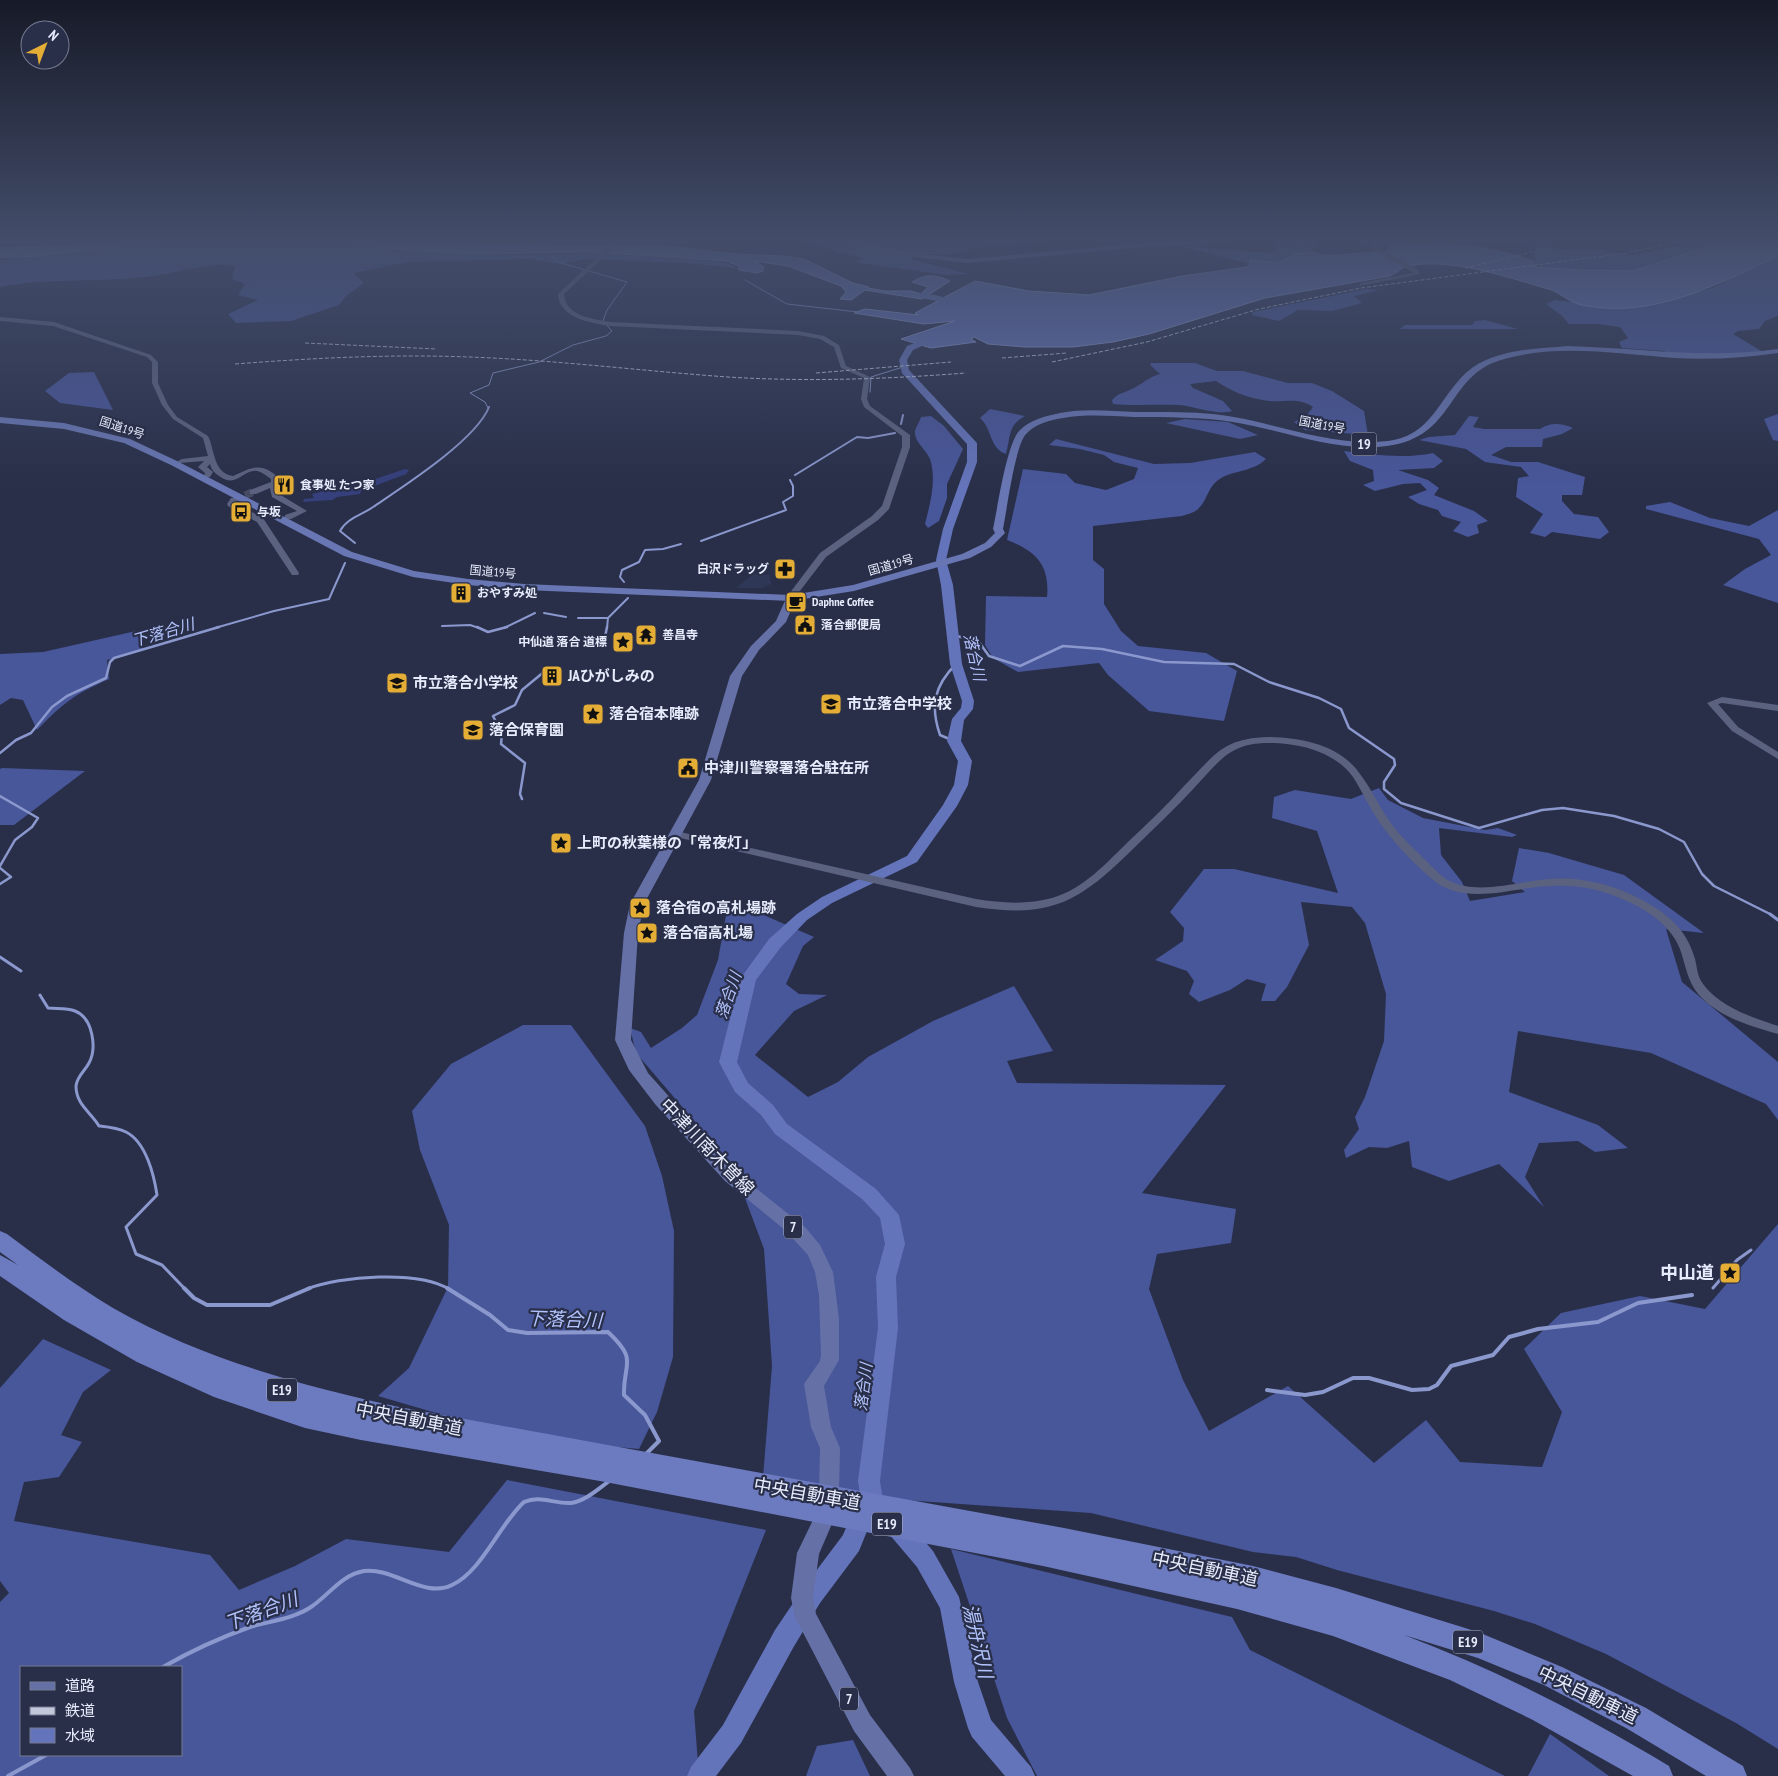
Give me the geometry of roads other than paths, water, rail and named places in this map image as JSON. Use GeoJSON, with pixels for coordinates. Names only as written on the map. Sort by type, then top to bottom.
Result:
{"type":"FeatureCollection","features":[{"type":"Feature","properties":{"kind":"highway","name":"国道19号"},"geometry":{"type":"LineString","coordinates":[[0,418],[64,426],[127,441],[156,453],[356,558],[423,576],[524,587],[792,596],[854,588],[988,545],[1000,533],[998,529],[1017,441],[1023,430],[1050,418],[1082,414],[1195,415],[1237,420],[1331,440],[1379,444],[1406,439],[1424,431],[1466,376],[1485,363],[1504,356],[1556,350],[1716,356],[1744,356],[1778,351]]}},
{"type":"Feature","properties":{"kind":"highway","name":"国道19号"},"geometry":{"type":"LineString","coordinates":[[0,418],[60,422],[102,430],[135,440],[182,461],[288,517],[358,551],[386,561],[427,571],[524,583],[792,596]]}},
{"type":"Feature","properties":{"kind":"highway","name":"中央自動車道"},"geometry":{"type":"LineString","coordinates":[[0,1240],[61,1287],[107,1316],[203,1362],[259,1382],[327,1403],[595,1463],[1063,1557],[1181,1573],[1336,1601],[1478,1645],[1553,1676],[1636,1718],[1733,1776]]}},
{"type":"Feature","properties":{"kind":"highway","name":"中央自動車道"},"geometry":{"type":"LineString","coordinates":[[0,1264],[45,1298],[93,1329],[139,1353],[248,1399],[310,1418],[390,1434],[595,1463]]}},
{"type":"Feature","properties":{"kind":"highway","name":"中央自動車道"},"geometry":{"type":"LineString","coordinates":[[1181,1573],[1335,1624],[1464,1673],[1545,1710],[1659,1776]]}},
{"type":"Feature","properties":{"kind":"main road","name":"中津川南木曽線"},"geometry":{"type":"LineString","coordinates":[[792,596],[781,622],[747,658],[736,676],[705,780],[635,908],[630,942],[623,1040],[626,1052],[656,1093],[726,1172],[800,1233],[814,1249],[821,1264],[827,1287],[830,1313],[829,1361],[814,1384],[821,1427],[830,1448],[829,1491],[824,1519],[808,1553],[804,1607],[862,1723],[902,1776]]}},
{"type":"Feature","properties":{"kind":"street"},"geometry":{"type":"LineString","coordinates":[[20,321],[54,324],[149,356],[155,362],[155,384],[165,406],[175,418],[206,437],[215,470],[227,478],[240,477],[251,470],[259,470],[275,478],[275,482],[272,484],[253,492]]}},
{"type":"Feature","properties":{"kind":"street"},"geometry":{"type":"LineString","coordinates":[[596,321],[605,323],[816,336],[828,340],[837,346],[840,363],[843,367],[867,377],[864,403],[876,415],[902,430],[906,435],[906,446],[890,500],[875,518],[823,555],[792,596]]}},
{"type":"Feature","properties":{"kind":"street"},"geometry":{"type":"LineString","coordinates":[[182,461],[212,458]]}},
{"type":"Feature","properties":{"kind":"street"},"geometry":{"type":"LineString","coordinates":[[207,475],[208,472],[202,467],[212,458]]}},
{"type":"Feature","properties":{"kind":"street"},"geometry":{"type":"LineString","coordinates":[[272,484],[275,495],[303,511],[288,517]]}},
{"type":"Feature","properties":{"kind":"street"},"geometry":{"type":"LineString","coordinates":[[234,500],[231,504],[262,522],[295,573]]}},
{"type":"Feature","properties":{"kind":"street"},"geometry":{"type":"LineString","coordinates":[[262,522],[276,516]]}},
{"type":"Feature","properties":{"kind":"street"},"geometry":{"type":"LineString","coordinates":[[1778,708],[1722,700],[1712,703],[1735,729],[1778,756]]}},
{"type":"Feature","properties":{"kind":"street"},"geometry":{"type":"LineString","coordinates":[[676,834],[995,906],[1037,905],[1065,898],[1083,888],[1107,868],[1178,800],[1221,753],[1243,742],[1259,740],[1296,743],[1320,749],[1342,760],[1362,785],[1394,834],[1444,882],[1458,888],[1476,890],[1572,882],[1598,887],[1628,898],[1647,908],[1676,928],[1683,940],[1694,979],[1704,992],[1720,1005],[1742,1018],[1778,1030]]}},
{"type":"Feature","properties":{"kind":"water"},"geometry":{"type":"Polygon","coordinates":[[[904,321],[1191,321],[1149,334],[1113,342],[1073,347],[1025,347],[988,344],[974,337],[971,339],[976,342],[931,348],[901,339],[955,321],[924,324],[904,321]]]}},
{"type":"Feature","properties":{"kind":"waterway"},"geometry":{"type":"LineString","coordinates":[[488,408],[485,402],[470,393],[489,385],[493,373],[539,362],[573,345],[606,336],[612,331],[603,321]]}},
{"type":"Feature","properties":{"kind":"waterway","name":"落合川"},"geometry":{"type":"LineString","coordinates":[[700,1776],[732,1734],[784,1639],[812,1595],[851,1543],[871,1494],[869,1481],[888,1328],[886,1277],[895,1244],[889,1215],[869,1194],[781,1129],[767,1110],[741,1087],[728,1062],[748,979],[775,943],[802,917],[827,900],[912,859],[950,806],[961,785],[965,761],[954,741],[958,719],[967,709],[968,701],[956,664],[947,585],[941,560],[948,529],[972,462],[972,443],[905,371],[903,360],[910,348],[936,338]]}},
{"type":"Feature","properties":{"kind":"waterway"},"geometry":{"type":"LineString","coordinates":[[870,392],[871,377],[903,367]]}},
{"type":"Feature","properties":{"kind":"waterway","name":"下落合川"},"geometry":{"type":"LineString","coordinates":[[355,543],[340,531],[343,527],[438,462],[470,434],[482,420],[489,407]]}},
{"type":"Feature","properties":{"kind":"waterway"},"geometry":{"type":"LineString","coordinates":[[901,424],[903,415]]}},
{"type":"Feature","properties":{"kind":"waterway"},"geometry":{"type":"LineString","coordinates":[[795,475],[857,437],[868,438],[895,433]]}},
{"type":"Feature","properties":{"kind":"waterway"},"geometry":{"type":"LineString","coordinates":[[701,541],[786,510],[783,502],[793,496],[793,486],[790,480]]}},
{"type":"Feature","properties":{"kind":"waterway"},"geometry":{"type":"LineString","coordinates":[[624,582],[620,577],[622,570],[639,562],[645,550],[663,549],[681,544]]}},
{"type":"Feature","properties":{"kind":"waterway","name":"下落合川"},"geometry":{"type":"LineString","coordinates":[[215,628],[274,611],[329,599],[345,563]]}},
{"type":"Feature","properties":{"kind":"waterway"},"geometry":{"type":"LineString","coordinates":[[608,618],[628,598]]}},
{"type":"Feature","properties":{"kind":"waterway"},"geometry":{"type":"LineString","coordinates":[[505,628],[535,613]]}},
{"type":"Feature","properties":{"kind":"waterway"},"geometry":{"type":"LineString","coordinates":[[544,613],[566,617]]}},
{"type":"Feature","properties":{"kind":"waterway"},"geometry":{"type":"LineString","coordinates":[[578,618],[608,618]]}},
{"type":"Feature","properties":{"kind":"waterway"},"geometry":{"type":"LineString","coordinates":[[607,628],[608,618]]}},
{"type":"Feature","properties":{"kind":"waterway"},"geometry":{"type":"LineString","coordinates":[[442,626],[470,625],[479,628]]}},
{"type":"Feature","properties":{"kind":"waterway","name":"下落合川"},"geometry":{"type":"LineString","coordinates":[[0,753],[16,740],[31,733],[52,707],[67,696],[106,678],[110,662],[114,658],[219,627]]}},
{"type":"Feature","properties":{"kind":"waterway"},"geometry":{"type":"LineString","coordinates":[[477,627],[488,632],[505,628]]}},
{"type":"Feature","properties":{"kind":"waterway"},"geometry":{"type":"LineString","coordinates":[[605,637],[607,627]]}},
{"type":"Feature","properties":{"kind":"waterway"},"geometry":{"type":"LineString","coordinates":[[953,635],[979,642],[989,656],[1020,666],[1063,646],[1102,649],[1164,662],[1234,664],[1269,682],[1319,698],[1341,709],[1349,728],[1394,759],[1395,765],[1384,782],[1384,789],[1401,803],[1479,828],[1542,810],[1563,808],[1614,816],[1659,829],[1684,842],[1702,874],[1714,886],[1770,914]]}},
{"type":"Feature","properties":{"kind":"waterway"},"geometry":{"type":"LineString","coordinates":[[954,741],[940,735],[935,715],[935,706],[939,688],[956,664]]}},
{"type":"Feature","properties":{"kind":"waterway"},"geometry":{"type":"LineString","coordinates":[[522,799],[520,794],[525,763],[501,744],[502,734],[493,716],[515,705],[522,690],[545,671]]}},
{"type":"Feature","properties":{"kind":"waterway","name":"下落合川"},"geometry":{"type":"LineString","coordinates":[[0,796],[38,818],[32,827],[15,840],[0,866]]}},
{"type":"Feature","properties":{"kind":"waterway","name":"下落合川"},"geometry":{"type":"LineString","coordinates":[[0,868],[11,877],[0,884]]}},
{"type":"Feature","properties":{"kind":"waterway"},"geometry":{"type":"LineString","coordinates":[[1770,914],[1778,920]]}},
{"type":"Feature","properties":{"kind":"waterway","name":"下落合川"},"geometry":{"type":"LineString","coordinates":[[0,957],[21,971]]}},
{"type":"Feature","properties":{"kind":"waterway","name":"下落合川"},"geometry":{"type":"LineString","coordinates":[[40,995],[48,1008],[75,1011],[86,1020],[92,1034],[93,1050],[89,1063],[79,1076],[77,1082],[78,1098],[99,1126],[126,1132],[139,1143],[144,1151],[154,1178],[157,1195],[126,1227],[136,1254],[162,1265],[185,1289]]}},
{"type":"Feature","properties":{"kind":"waterway"},"geometry":{"type":"LineString","coordinates":[[1713,1288],[1737,1260],[1751,1250]]}},
{"type":"Feature","properties":{"kind":"waterway","name":"下落合川"},"geometry":{"type":"LineString","coordinates":[[307,1289],[321,1284],[358,1278],[379,1277],[418,1279],[448,1288]]}},
{"type":"Feature","properties":{"kind":"waterway","name":"下落合川"},"geometry":{"type":"LineString","coordinates":[[185,1289],[194,1298],[207,1305],[270,1305],[310,1288]]}},
{"type":"Feature","properties":{"kind":"waterway","name":"下落合川"},"geometry":{"type":"LineString","coordinates":[[448,1288],[490,1315],[508,1330],[527,1333],[608,1332],[618,1342],[626,1356],[624,1395],[645,1415],[659,1441],[647,1453]]}},
{"type":"Feature","properties":{"kind":"waterway"},"geometry":{"type":"LineString","coordinates":[[1267,1390],[1305,1395],[1323,1392],[1353,1378],[1369,1378],[1412,1390],[1429,1389],[1437,1385],[1451,1366],[1493,1355],[1509,1337],[1538,1329],[1598,1322],[1638,1303],[1692,1295]]}},
{"type":"Feature","properties":{"kind":"waterway","name":"下落合川"},"geometry":{"type":"LineString","coordinates":[[165,1666],[227,1636],[304,1611],[318,1602],[342,1581],[356,1573],[364,1571],[386,1573],[419,1586],[431,1588],[452,1585],[463,1578],[481,1559],[506,1523],[524,1502],[536,1499],[565,1503],[576,1502],[591,1495],[608,1482]]}},
{"type":"Feature","properties":{"kind":"waterway","name":"湯舟沢川"},"geometry":{"type":"LineString","coordinates":[[897,1526],[925,1559],[951,1605],[966,1682],[981,1728],[1022,1776]]}},
{"type":"Feature","properties":{"kind":"waterway","name":"下落合川"},"geometry":{"type":"LineString","coordinates":[[8,1776],[44,1756]]}},
{"type":"Feature","properties":{"kind":"tunnel"},"geometry":{"type":"LineString","coordinates":[[234,500],[253,492]]}},
{"type":"Feature","properties":{"kind":"railway"},"geometry":{"type":"LineString","coordinates":[[1052,362],[1147,342],[1219,321]]}},
{"type":"Feature","properties":{"kind":"railway"},"geometry":{"type":"LineString","coordinates":[[305,343],[437,349]]}},
{"type":"Feature","properties":{"kind":"railway"},"geometry":{"type":"LineString","coordinates":[[1002,358],[1067,353]]}},
{"type":"Feature","properties":{"kind":"railway"},"geometry":{"type":"LineString","coordinates":[[235,364],[352,357],[440,356],[502,358],[758,379],[847,379],[966,373]]}},
{"type":"Feature","properties":{"kind":"railway"},"geometry":{"type":"LineString","coordinates":[[816,373],[951,362]]}},
{"type":"Feature","properties":{"kind":"place","name":"食事処 たつ家"},"geometry":{"type":"Point","coordinates":[284,485]}},
{"type":"Feature","properties":{"kind":"place","name":"与坂"},"geometry":{"type":"Point","coordinates":[241,512]}},
{"type":"Feature","properties":{"kind":"place","name":"白沢ドラッグ"},"geometry":{"type":"Point","coordinates":[785,569]}},
{"type":"Feature","properties":{"kind":"place","name":"おやすみ処"},"geometry":{"type":"Point","coordinates":[461,593]}},
{"type":"Feature","properties":{"kind":"place","name":"Daphne Coffee"},"geometry":{"type":"Point","coordinates":[796,602]}},
{"type":"Feature","properties":{"kind":"place","name":"落合郵便局"},"geometry":{"type":"Point","coordinates":[805,625]}},
{"type":"Feature","properties":{"kind":"place","name":"善昌寺"},"geometry":{"type":"Point","coordinates":[646,635]}},
{"type":"Feature","properties":{"kind":"place","name":"中仙道 落合 道標"},"geometry":{"type":"Point","coordinates":[623,642]}},
{"type":"Feature","properties":{"kind":"place","name":"JAひがしみの"},"geometry":{"type":"Point","coordinates":[552,676]}},
{"type":"Feature","properties":{"kind":"place","name":"市立落合小学校"},"geometry":{"type":"Point","coordinates":[397,683]}},
{"type":"Feature","properties":{"kind":"place","name":"市立落合中学校"},"geometry":{"type":"Point","coordinates":[831,704]}},
{"type":"Feature","properties":{"kind":"place","name":"落合宿本陣跡"},"geometry":{"type":"Point","coordinates":[593,714]}},
{"type":"Feature","properties":{"kind":"place","name":"落合保育園"},"geometry":{"type":"Point","coordinates":[473,730]}},
{"type":"Feature","properties":{"kind":"place","name":"中津川警察署落合駐在所"},"geometry":{"type":"Point","coordinates":[688,768]}},
{"type":"Feature","properties":{"kind":"place","name":"上町の秋葉様の「常夜灯」"},"geometry":{"type":"Point","coordinates":[561,843]}},
{"type":"Feature","properties":{"kind":"place","name":"落合宿の高札場跡"},"geometry":{"type":"Point","coordinates":[640,908]}},
{"type":"Feature","properties":{"kind":"place","name":"落合宿高札場"},"geometry":{"type":"Point","coordinates":[647,933]}},
{"type":"Feature","properties":{"kind":"place","name":"中山道"},"geometry":{"type":"Point","coordinates":[1730,1273]}}]}
